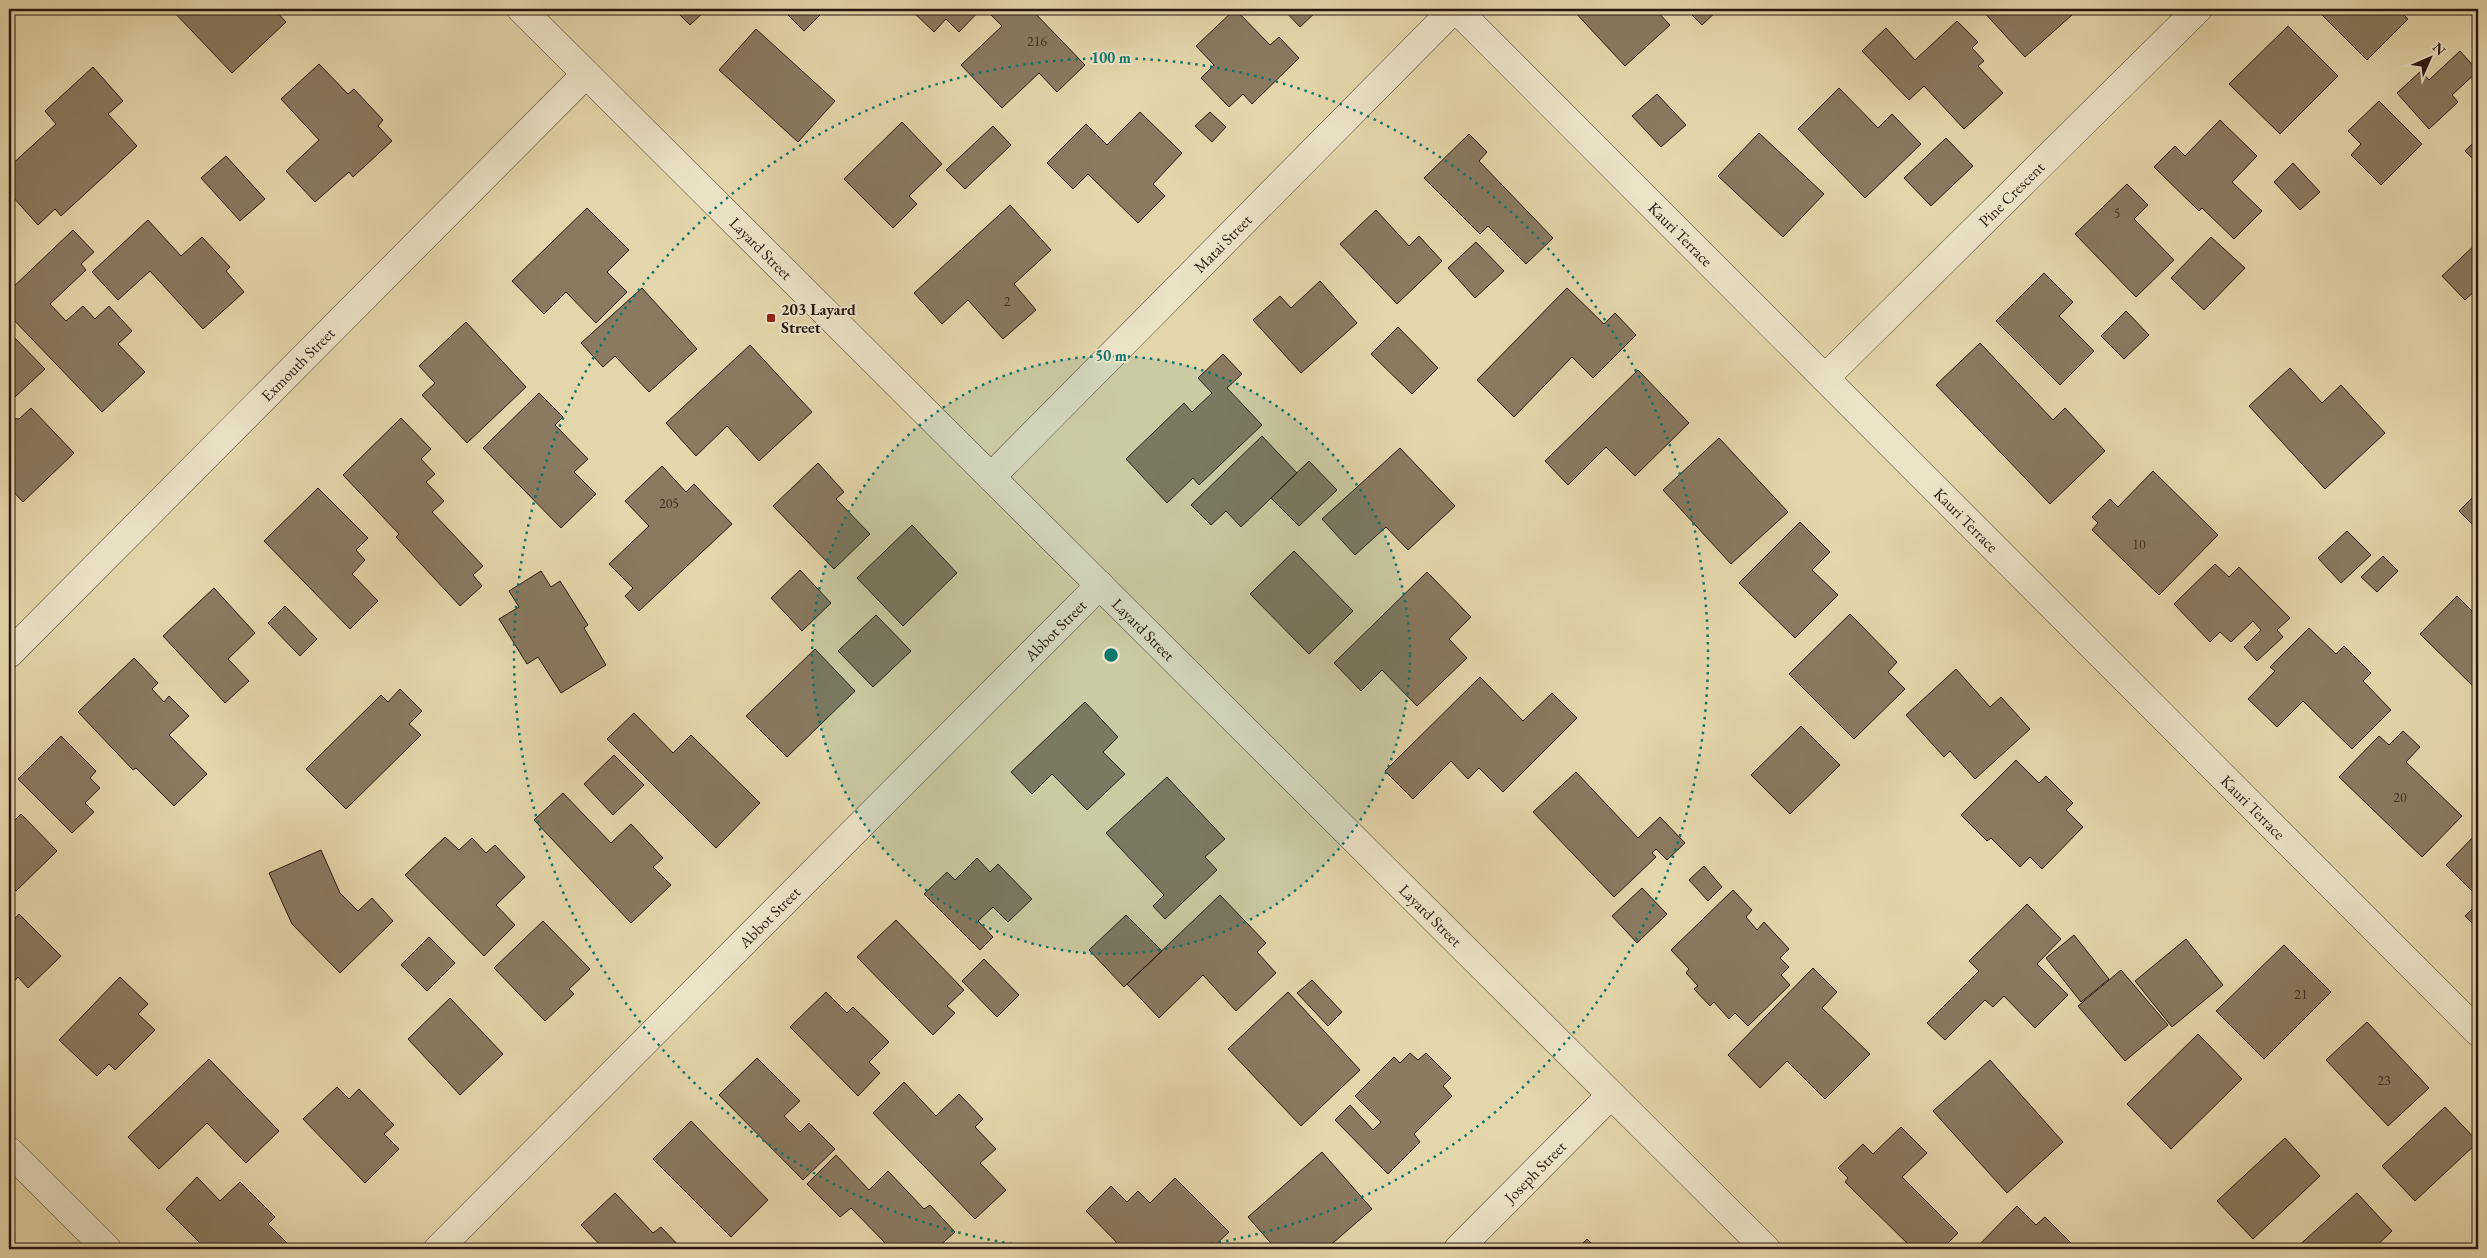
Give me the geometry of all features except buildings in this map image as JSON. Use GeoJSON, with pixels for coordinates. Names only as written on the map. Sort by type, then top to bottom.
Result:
{"type":"FeatureCollection","features":[{"type":"Feature","properties":{"kind":"street","name":"Layard Street"},"geometry":{"type":"LineString","coordinates":[[521,9],[1766,1249]]}},
{"type":"Feature","properties":{"kind":"street","name":"Kauri Terrace"},"geometry":{"type":"LineString","coordinates":[[1455,9],[2478,1032]]}},
{"type":"Feature","properties":{"kind":"street","name":"Matai Street"},"geometry":{"type":"LineString","coordinates":[[991,477],[1455,9]]}},
{"type":"Feature","properties":{"kind":"street","name":"Pine Crescent"},"geometry":{"type":"LineString","coordinates":[[1825,378],[2198,9]]}},
{"type":"Feature","properties":{"kind":"street","name":"Exmouth Street"},"geometry":{"type":"LineString","coordinates":[[9,654],[586,74]]}},
{"type":"Feature","properties":{"kind":"street","name":"Abbot Street"},"geometry":{"type":"LineString","coordinates":[[438,1249],[1100,585]]}},
{"type":"Feature","properties":{"kind":"street","name":"Joseph Street"},"geometry":{"type":"LineString","coordinates":[[1458,1249],[1611,1095]]}},
{"type":"Feature","properties":{"kind":"street"},"geometry":{"type":"LineString","coordinates":[[9,1151],[107,1249]]}},
{"type":"Feature","properties":{"kind":"place","name":"203 Layard Street"},"geometry":{"type":"Point","coordinates":[771,318]}}]}
